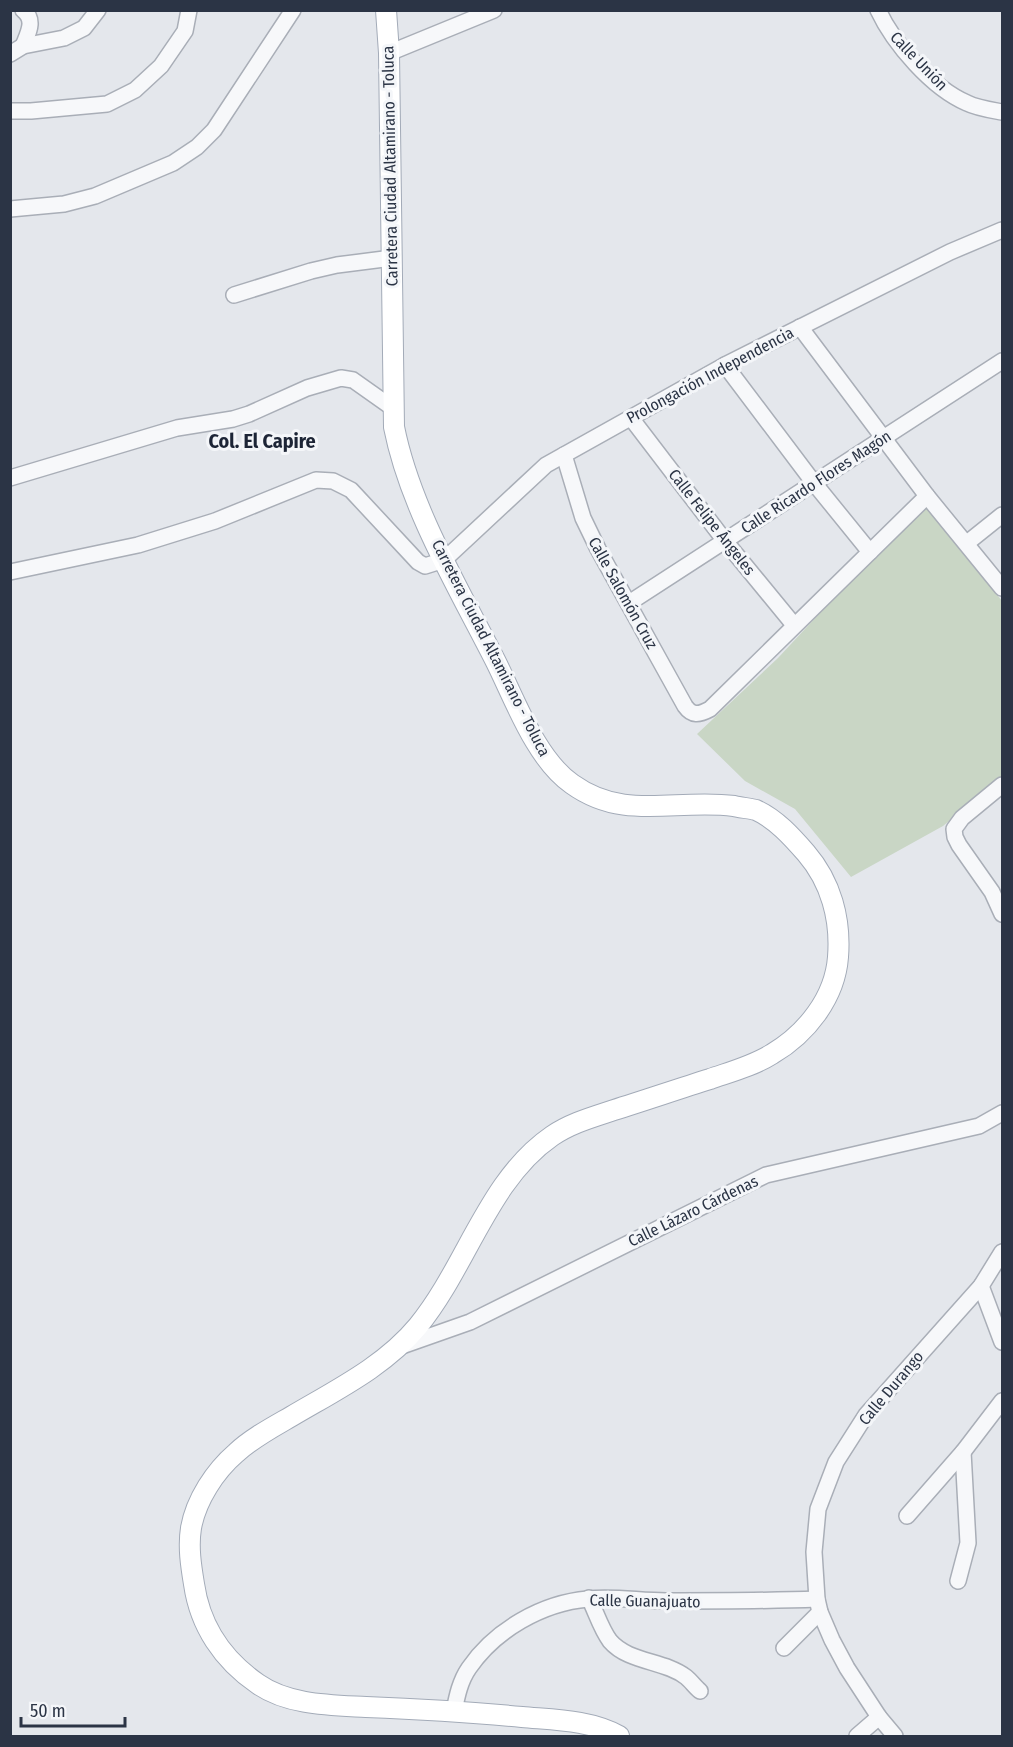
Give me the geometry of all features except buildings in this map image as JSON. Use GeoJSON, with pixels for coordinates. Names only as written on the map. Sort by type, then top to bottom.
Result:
{"type":"FeatureCollection","features":[{"type":"Feature","properties":{"kind":"main road","name":"Carretera Ciudad Altamirano - Toluca"},"geometry":{"type":"LineString","coordinates":[[386,10],[389,52],[394,427],[406,476],[444,560],[540,749],[565,780],[591,796],[627,807],[719,804],[754,810],[786,830],[814,862],[832,897],[838,927],[838,962],[827,997],[804,1030],[771,1055],[730,1072],[586,1119],[556,1133],[528,1156],[504,1185],[450,1281],[418,1325],[397,1348],[373,1367],[338,1389],[260,1434],[235,1453],[212,1479],[191,1528],[190,1559],[196,1596],[210,1634],[231,1662],[271,1692],[320,1704],[454,1711],[582,1723],[608,1730],[619,1737]]}},
{"type":"Feature","properties":{"kind":"street"},"geometry":{"type":"LineString","coordinates":[[17,50],[31,25],[30,17],[23,10]]}},
{"type":"Feature","properties":{"kind":"street"},"geometry":{"type":"LineString","coordinates":[[17,50],[63,38],[84,27],[98,10]]}},
{"type":"Feature","properties":{"kind":"street"},"geometry":{"type":"LineString","coordinates":[[10,111],[107,104],[135,90],[161,66],[185,31],[189,10]]}},
{"type":"Feature","properties":{"kind":"street"},"geometry":{"type":"LineString","coordinates":[[389,52],[494,10]]}},
{"type":"Feature","properties":{"kind":"street","name":"Calle Unión"},"geometry":{"type":"LineString","coordinates":[[878,10],[887,30],[932,78],[967,103],[1002,112]]}},
{"type":"Feature","properties":{"kind":"street"},"geometry":{"type":"LineString","coordinates":[[10,209],[64,204],[95,196],[173,163],[197,147],[214,130],[290,12]]}},
{"type":"Feature","properties":{"kind":"street","name":"Prolongación Independencia"},"geometry":{"type":"LineString","coordinates":[[444,560],[525,482],[564,454],[725,365],[950,252],[1002,231]]}},
{"type":"Feature","properties":{"kind":"street"},"geometry":{"type":"LineString","coordinates":[[234,295],[311,271],[337,265],[392,258]]}},
{"type":"Feature","properties":{"kind":"street"},"geometry":{"type":"LineString","coordinates":[[800,327],[927,496],[1002,588]]}},
{"type":"Feature","properties":{"kind":"street","name":"Calle Ricardo Flores Magón"},"geometry":{"type":"LineString","coordinates":[[629,603],[1002,362]]}},
{"type":"Feature","properties":{"kind":"street"},"geometry":{"type":"LineString","coordinates":[[725,365],[814,483],[870,552]]}},
{"type":"Feature","properties":{"kind":"street"},"geometry":{"type":"LineString","coordinates":[[10,478],[177,428],[233,419],[307,388],[341,378],[353,380],[394,410]]}},
{"type":"Feature","properties":{"kind":"street","name":"Calle Felipe Ángeles"},"geometry":{"type":"LineString","coordinates":[[631,418],[725,541],[794,624]]}},
{"type":"Feature","properties":{"kind":"street","name":"Calle Salomón Cruz"},"geometry":{"type":"LineString","coordinates":[[564,454],[584,518],[598,549],[691,713],[696,715],[710,709],[794,624]]}},
{"type":"Feature","properties":{"kind":"street"},"geometry":{"type":"LineString","coordinates":[[10,572],[138,545],[215,522],[315,480],[333,481],[351,490],[421,564],[427,566],[444,560]]}},
{"type":"Feature","properties":{"kind":"street"},"geometry":{"type":"LineString","coordinates":[[794,624],[927,496]]}},
{"type":"Feature","properties":{"kind":"street"},"geometry":{"type":"LineString","coordinates":[[967,543],[1002,515]]}},
{"type":"Feature","properties":{"kind":"street"},"geometry":{"type":"LineString","coordinates":[[1002,785],[962,818],[954,829],[959,845],[992,892],[1002,914]]}},
{"type":"Feature","properties":{"kind":"street","name":"Calle Lázaro Cárdenas"},"geometry":{"type":"LineString","coordinates":[[397,1348],[470,1322],[766,1175],[979,1126],[1002,1113]]}},
{"type":"Feature","properties":{"kind":"street","name":"Calle Durango"},"geometry":{"type":"LineString","coordinates":[[895,1737],[847,1668],[818,1606],[814,1552],[819,1509],[836,1462],[866,1415],[981,1286],[1002,1252]]}},
{"type":"Feature","properties":{"kind":"street"},"geometry":{"type":"LineString","coordinates":[[981,1286],[1002,1342]]}},
{"type":"Feature","properties":{"kind":"street"},"geometry":{"type":"LineString","coordinates":[[907,1516],[963,1452],[1002,1401]]}},
{"type":"Feature","properties":{"kind":"street"},"geometry":{"type":"LineString","coordinates":[[958,1581],[968,1543],[963,1452]]}},
{"type":"Feature","properties":{"kind":"street"},"geometry":{"type":"LineString","coordinates":[[589,1598],[604,1632],[612,1642],[624,1652],[686,1677],[699,1691]]}},
{"type":"Feature","properties":{"kind":"street","name":"Calle Guanajuato"},"geometry":{"type":"LineString","coordinates":[[454,1711],[460,1685],[469,1668],[492,1642],[521,1620],[554,1605],[589,1598],[818,1606]]}},
{"type":"Feature","properties":{"kind":"street"},"geometry":{"type":"LineString","coordinates":[[784,1648],[818,1606]]}},
{"type":"Feature","properties":{"kind":"street"},"geometry":{"type":"LineString","coordinates":[[857,1737],[879,1717]]}},
{"type":"Feature","properties":{"kind":"green space"},"geometry":{"type":"Polygon","coordinates":[[[928,507],[1002,601],[1002,778],[943,826],[851,877],[795,809],[745,781],[697,734],[778,658],[857,573],[928,507]]]}},
{"type":"Feature","properties":{"kind":"district","name":"Col. El Capire"},"geometry":{"type":"Point","coordinates":[262,441]}}]}
